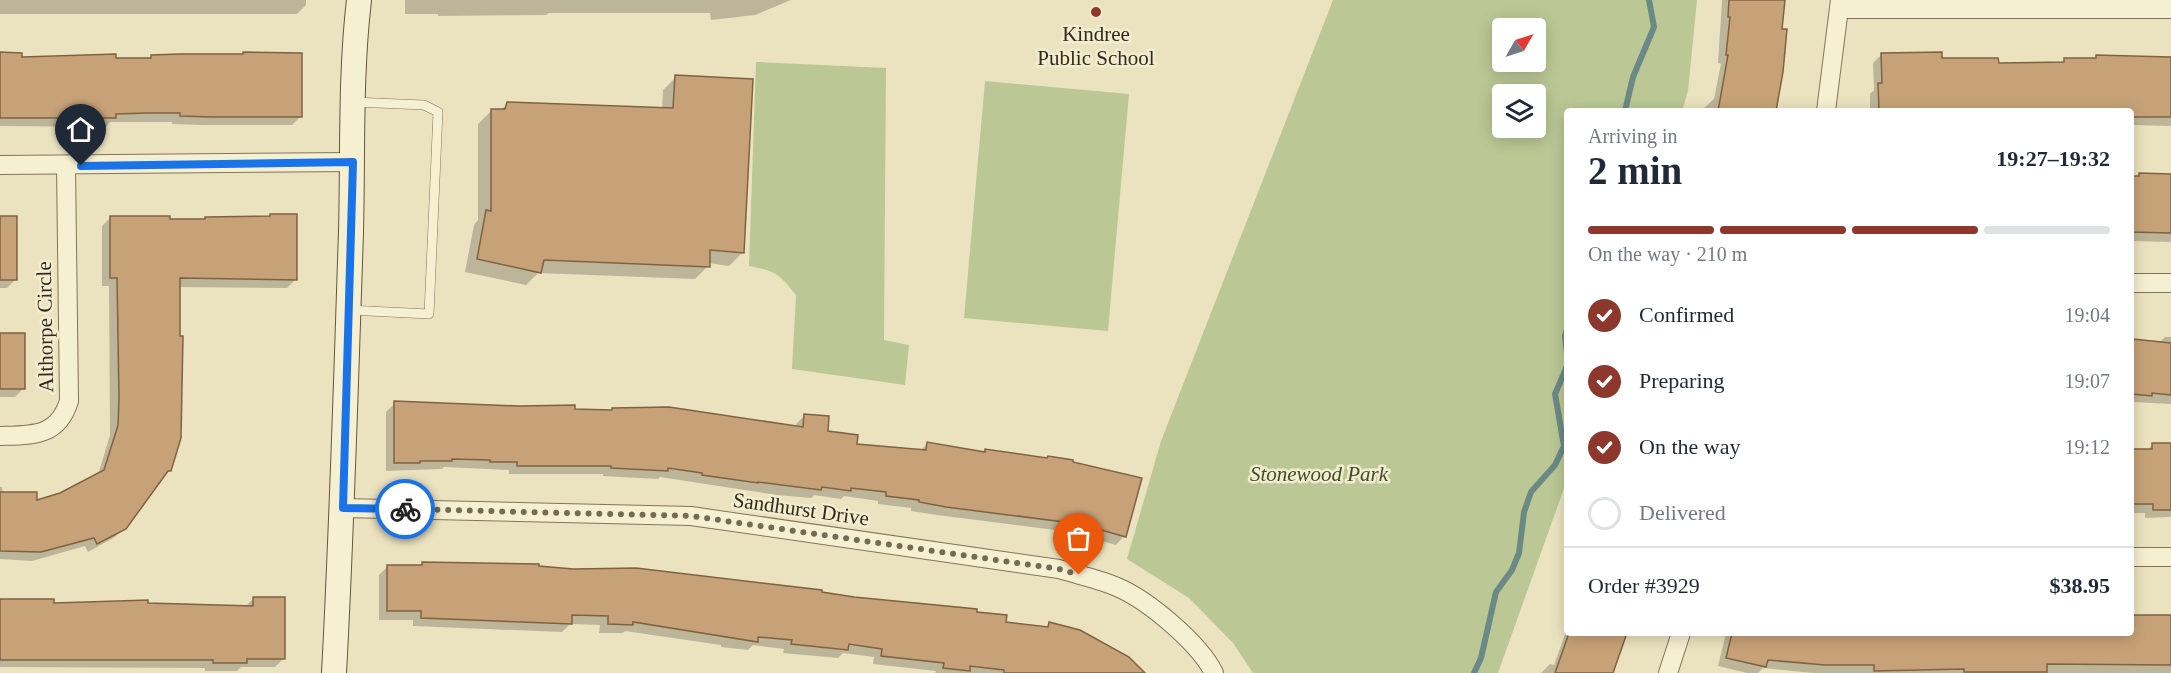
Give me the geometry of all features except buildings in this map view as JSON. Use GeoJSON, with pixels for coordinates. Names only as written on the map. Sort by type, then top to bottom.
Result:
{"type":"FeatureCollection","features":[{"type":"Feature","properties":{"kind":"street"},"geometry":{"type":"LineString","coordinates":[[334,673],[343,508],[353,162],[353,52],[359,0]]}},
{"type":"Feature","properties":{"kind":"street"},"geometry":{"type":"LineString","coordinates":[[1826,108],[1840,4],[2171,9]]}},
{"type":"Feature","properties":{"kind":"street"},"geometry":{"type":"LineString","coordinates":[[0,165],[353,162]]}},
{"type":"Feature","properties":{"kind":"street","name":"Althorpe Circle"},"geometry":{"type":"LineString","coordinates":[[0,435],[36,435],[45,432],[66,412],[69,401],[66,166]]}},
{"type":"Feature","properties":{"kind":"street"},"geometry":{"type":"LineString","coordinates":[[2134,283],[2171,283]]}},
{"type":"Feature","properties":{"kind":"street","name":"Sandhurst Drive"},"geometry":{"type":"LineString","coordinates":[[343,508],[691,516],[1059,569],[1118,587],[1153,609],[1208,662],[1214,673]]}},
{"type":"Feature","properties":{"kind":"street"},"geometry":{"type":"LineString","coordinates":[[2134,557],[2171,557]]}},
{"type":"Feature","properties":{"kind":"street"},"geometry":{"type":"LineString","coordinates":[[1668,673],[1680,636]]}},
{"type":"Feature","properties":{"kind":"lane"},"geometry":{"type":"LineString","coordinates":[[348,310],[429,314],[438,112],[424,105],[353,102]]}},
{"type":"Feature","properties":{"kind":"green space","name":"Stonewood Park"},"geometry":{"type":"Polygon","coordinates":[[[1333,0],[1697,0],[1688,91],[1683,108],[1564,108],[1564,488],[1498,673],[1253,673],[1233,643],[1189,598],[1127,559],[1161,441],[1333,0]]]}},
{"type":"Feature","properties":{"kind":"green space"},"geometry":{"type":"Polygon","coordinates":[[[756,62],[886,68],[884,340],[909,345],[905,385],[792,369],[796,295],[776,274],[749,266],[756,62]]]}},
{"type":"Feature","properties":{"kind":"green space"},"geometry":{"type":"Polygon","coordinates":[[[985,81],[1129,94],[1108,331],[964,318],[985,81]]]}},
{"type":"Feature","properties":{"kind":"waterway"},"geometry":{"type":"LineString","coordinates":[[1626,108],[1633,77],[1654,27],[1649,0]]}},
{"type":"Feature","properties":{"kind":"waterway"},"geometry":{"type":"LineString","coordinates":[[1564,373],[1555,394],[1564,446]]}},
{"type":"Feature","properties":{"kind":"waterway"},"geometry":{"type":"LineString","coordinates":[[1474,673],[1481,658],[1496,592],[1512,570],[1519,553],[1524,512],[1531,492],[1555,465],[1564,446]]}},
{"type":"Feature","properties":{"kind":"way so far"},"geometry":{"type":"LineString","coordinates":[[405,509],[691,516],[1059,569],[1079,575]]}},
{"type":"Feature","properties":{"kind":"place","name":"Kindree Public School"},"geometry":{"type":"Point","coordinates":[1096,12]}},
{"type":"Feature","properties":{"kind":"route"},"geometry":{"type":"LineString","coordinates":[[81,166],[353,162],[343,508],[405,509]]}}]}
